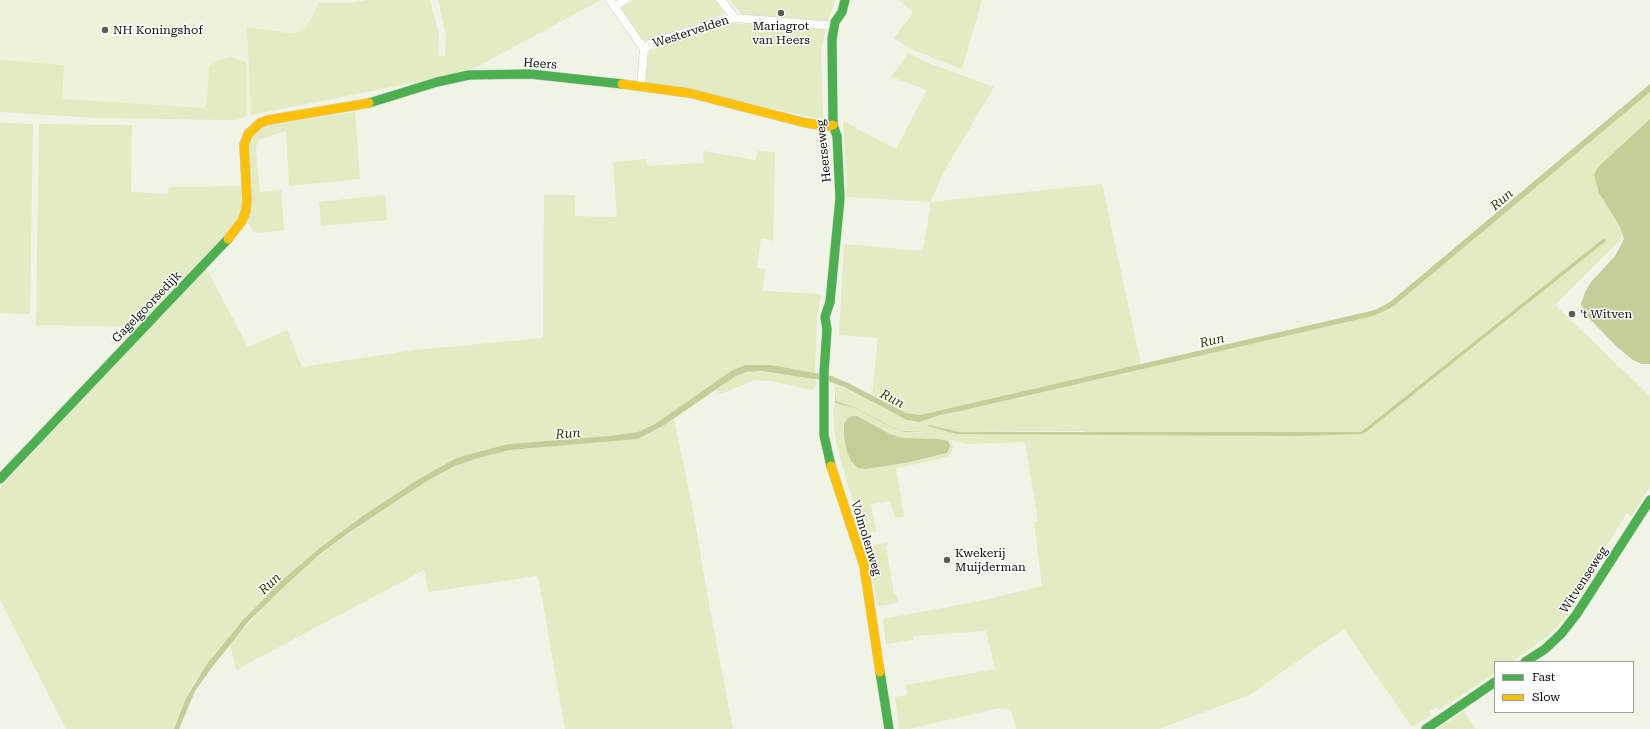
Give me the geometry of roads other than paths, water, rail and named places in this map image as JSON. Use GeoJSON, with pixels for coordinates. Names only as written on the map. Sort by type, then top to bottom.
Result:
{"type":"FeatureCollection","features":[{"type":"Feature","properties":{"kind":"street","name":"Westervelden"},"geometry":{"type":"LineString","coordinates":[[625,0],[612,4],[644,49],[641,86]]}},
{"type":"Feature","properties":{"kind":"street"},"geometry":{"type":"LineString","coordinates":[[721,0],[735,18]]}},
{"type":"Feature","properties":{"kind":"street","name":"Heerseweg"},"geometry":{"type":"LineString","coordinates":[[824,403],[824,372],[827,329],[833,310],[830,302],[840,198],[837,136],[832,125],[832,39],[834,26],[842,12],[845,0]]}},
{"type":"Feature","properties":{"kind":"street","name":"Westervelden"},"geometry":{"type":"LineString","coordinates":[[644,49],[653,42],[735,18],[834,26]]}},
{"type":"Feature","properties":{"kind":"street","name":"Heers"},"geometry":{"type":"LineString","coordinates":[[251,126],[268,120],[366,104],[437,82],[469,74],[530,74],[689,92],[806,123],[828,126],[832,125]]}},
{"type":"Feature","properties":{"kind":"street","name":"Gagelgoorsedijk"},"geometry":{"type":"LineString","coordinates":[[0,479],[235,232],[242,221],[246,210],[247,200],[244,145],[251,126]]}},
{"type":"Feature","properties":{"kind":"street","name":"Volmolenweg"},"geometry":{"type":"LineString","coordinates":[[824,403],[824,436],[827,453],[864,566],[889,729]]}},
{"type":"Feature","properties":{"kind":"street","name":"Witvenseweg"},"geometry":{"type":"LineString","coordinates":[[1526,661],[1561,634],[1572,620],[1650,500]]}},
{"type":"Feature","properties":{"kind":"street"},"geometry":{"type":"LineString","coordinates":[[1426,729],[1494,683]]}},
{"type":"Feature","properties":{"kind":"place","name":"Mariagrot van Heers"},"geometry":{"type":"Point","coordinates":[781,13]}},
{"type":"Feature","properties":{"kind":"place","name":"NH Koningshof"},"geometry":{"type":"Point","coordinates":[105,30]}},
{"type":"Feature","properties":{"kind":"place","name":"'t Witven"},"geometry":{"type":"Point","coordinates":[1572,314]}},
{"type":"Feature","properties":{"kind":"place","name":"Kwekerij Muijderman"},"geometry":{"type":"Point","coordinates":[947,560]}},
{"type":"Feature","properties":{"kind":"water label","name":"Run"},"geometry":{"type":"Point","coordinates":[1502,200]}},
{"type":"Feature","properties":{"kind":"water label","name":"Run"},"geometry":{"type":"Point","coordinates":[1212,341]}},
{"type":"Feature","properties":{"kind":"water label","name":"Run"},"geometry":{"type":"Point","coordinates":[892,399]}},
{"type":"Feature","properties":{"kind":"water label","name":"Run"},"geometry":{"type":"Point","coordinates":[568,434]}},
{"type":"Feature","properties":{"kind":"water label","name":"Run"},"geometry":{"type":"Point","coordinates":[270,584]}}]}
